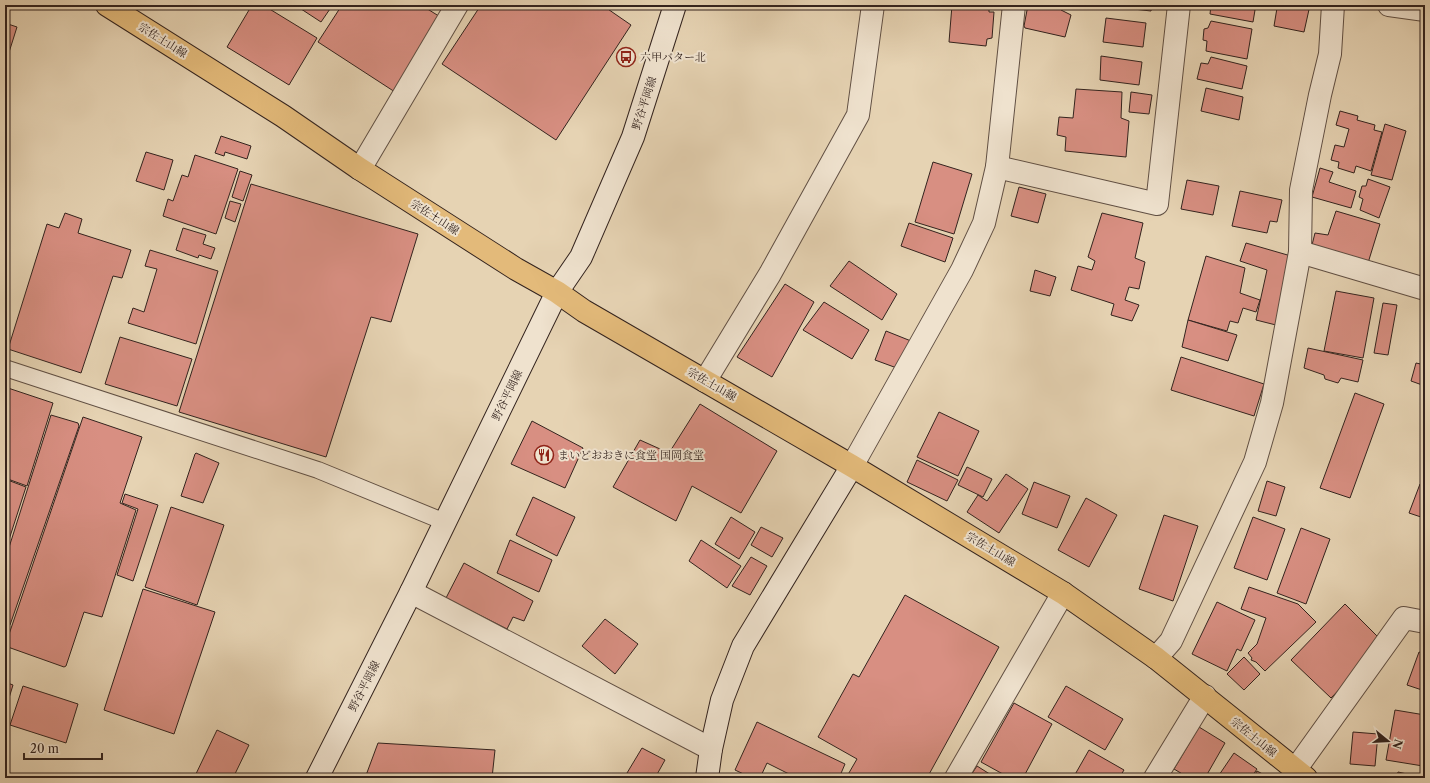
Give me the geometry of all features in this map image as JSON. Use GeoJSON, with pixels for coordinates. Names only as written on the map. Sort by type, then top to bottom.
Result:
{"type":"FeatureCollection","features":[{"type":"Feature","properties":{"kind":"main road","name":"宗佐土山線"},"geometry":{"type":"LineString","coordinates":[[107,5],[283,116],[360,169],[516,269],[557,292],[584,311],[852,466],[1063,593],[1156,658],[1300,774]]}},
{"type":"Feature","properties":{"kind":"street"},"geometry":{"type":"LineString","coordinates":[[360,169],[457,5]]}},
{"type":"Feature","properties":{"kind":"street","name":"野谷平岡線"},"geometry":{"type":"LineString","coordinates":[[317,778],[411,592],[557,292],[581,257],[633,136],[675,5]]}},
{"type":"Feature","properties":{"kind":"street"},"geometry":{"type":"LineString","coordinates":[[705,380],[770,274],[858,115],[872,5]]}},
{"type":"Feature","properties":{"kind":"street"},"geometry":{"type":"LineString","coordinates":[[707,778],[711,749],[722,700],[743,646],[852,466],[962,270],[984,223],[997,167],[1014,5]]}},
{"type":"Feature","properties":{"kind":"street"},"geometry":{"type":"LineString","coordinates":[[997,167],[1157,204],[1179,5]]}},
{"type":"Feature","properties":{"kind":"street"},"geometry":{"type":"LineString","coordinates":[[1156,658],[1171,641],[1255,462],[1272,403],[1300,252],[1301,190],[1320,95],[1330,54],[1334,5]]}},
{"type":"Feature","properties":{"kind":"street"},"geometry":{"type":"LineString","coordinates":[[1389,5],[1425,10]]}},
{"type":"Feature","properties":{"kind":"street"},"geometry":{"type":"LineString","coordinates":[[1300,252],[1425,289]]}},
{"type":"Feature","properties":{"kind":"street"},"geometry":{"type":"LineString","coordinates":[[411,592],[711,749]]}},
{"type":"Feature","properties":{"kind":"street"},"geometry":{"type":"LineString","coordinates":[[956,778],[1063,593]]}},
{"type":"Feature","properties":{"kind":"street"},"geometry":{"type":"LineString","coordinates":[[1300,774],[1404,618],[1425,622]]}},
{"type":"Feature","properties":{"kind":"street"},"geometry":{"type":"LineString","coordinates":[[1155,778],[1205,696]]}},
{"type":"Feature","properties":{"kind":"lane"},"geometry":{"type":"LineString","coordinates":[[5,368],[318,470],[445,522]]}},
{"type":"Feature","properties":{"kind":"building"},"geometry":{"type":"Polygon","coordinates":[[[252,5],[263,5],[317,38],[289,85],[227,47],[252,5]]]}},
{"type":"Feature","properties":{"kind":"building"},"geometry":{"type":"Polygon","coordinates":[[[295,5],[330,5],[332,6],[321,22],[295,5]]]}},
{"type":"Feature","properties":{"kind":"building"},"geometry":{"type":"Polygon","coordinates":[[[342,5],[421,5],[442,18],[395,92],[318,42],[342,5]]]}},
{"type":"Feature","properties":{"kind":"building"},"geometry":{"type":"Polygon","coordinates":[[[481,5],[602,5],[631,25],[556,140],[442,64],[481,5]]]}},
{"type":"Feature","properties":{"kind":"building"},"geometry":{"type":"Polygon","coordinates":[[[952,5],[989,5],[989,12],[994,12],[992,38],[987,39],[986,46],[949,42],[952,5]]]}},
{"type":"Feature","properties":{"kind":"building"},"geometry":{"type":"Polygon","coordinates":[[[1028,5],[1062,5],[1061,10],[1071,15],[1065,37],[1025,28],[1024,26],[1028,5]]]}},
{"type":"Feature","properties":{"kind":"building"},"geometry":{"type":"Polygon","coordinates":[[[1117,5],[1152,5],[1151,11],[1116,7],[1117,5]]]}},
{"type":"Feature","properties":{"kind":"building"},"geometry":{"type":"Polygon","coordinates":[[[1211,5],[1251,5],[1251,8],[1255,10],[1253,22],[1210,14],[1211,5]]]}},
{"type":"Feature","properties":{"kind":"building"},"geometry":{"type":"Polygon","coordinates":[[[1273,5],[1310,5],[1304,32],[1274,26],[1277,8],[1273,7],[1273,5]]]}},
{"type":"Feature","properties":{"kind":"building"},"geometry":{"type":"Polygon","coordinates":[[[1106,18],[1146,23],[1143,47],[1103,42],[1106,18]]]}},
{"type":"Feature","properties":{"kind":"building"},"geometry":{"type":"Polygon","coordinates":[[[1211,21],[1252,29],[1247,59],[1206,51],[1207,41],[1203,40],[1204,29],[1208,28],[1211,21]]]}},
{"type":"Feature","properties":{"kind":"building"},"geometry":{"type":"Polygon","coordinates":[[[5,23],[17,27],[5,65],[5,23]]]}},
{"type":"Feature","properties":{"kind":"building"},"geometry":{"type":"Polygon","coordinates":[[[1101,56],[1142,62],[1139,85],[1100,80],[1101,56]]]}},
{"type":"Feature","properties":{"kind":"building"},"geometry":{"type":"Polygon","coordinates":[[[1211,57],[1247,66],[1242,89],[1197,79],[1201,63],[1208,64],[1211,57]]]}},
{"type":"Feature","properties":{"kind":"building"},"geometry":{"type":"Polygon","coordinates":[[[1206,88],[1243,97],[1239,120],[1201,111],[1206,88]]]}},
{"type":"Feature","properties":{"kind":"building"},"geometry":{"type":"Polygon","coordinates":[[[1076,89],[1122,92],[1121,118],[1129,121],[1126,157],[1065,151],[1066,137],[1057,135],[1059,117],[1073,118],[1076,89]]]}},
{"type":"Feature","properties":{"kind":"building"},"geometry":{"type":"Polygon","coordinates":[[[1131,92],[1152,95],[1149,114],[1129,112],[1131,92]]]}},
{"type":"Feature","properties":{"kind":"building"},"geometry":{"type":"Polygon","coordinates":[[[1340,111],[1358,116],[1357,120],[1375,125],[1374,130],[1382,132],[1371,171],[1356,166],[1354,173],[1338,168],[1339,162],[1331,160],[1335,145],[1344,147],[1349,129],[1336,125],[1340,111]]]}},
{"type":"Feature","properties":{"kind":"building"},"geometry":{"type":"Polygon","coordinates":[[[1385,124],[1406,131],[1392,180],[1371,175],[1385,124]]]}},
{"type":"Feature","properties":{"kind":"building"},"geometry":{"type":"Polygon","coordinates":[[[221,136],[251,146],[247,159],[225,152],[224,156],[215,153],[221,136]]]}},
{"type":"Feature","properties":{"kind":"building"},"geometry":{"type":"Polygon","coordinates":[[[146,152],[173,160],[164,190],[136,181],[146,152]]]}},
{"type":"Feature","properties":{"kind":"building"},"geometry":{"type":"Polygon","coordinates":[[[195,155],[238,169],[216,234],[163,216],[168,199],[173,201],[182,175],[188,177],[195,155]]]}},
{"type":"Feature","properties":{"kind":"building"},"geometry":{"type":"Polygon","coordinates":[[[933,162],[972,174],[954,234],[915,222],[933,162]]]}},
{"type":"Feature","properties":{"kind":"building"},"geometry":{"type":"Polygon","coordinates":[[[1320,168],[1333,172],[1329,182],[1356,191],[1351,208],[1312,197],[1320,168]]]}},
{"type":"Feature","properties":{"kind":"building"},"geometry":{"type":"Polygon","coordinates":[[[240,171],[252,175],[243,201],[232,197],[240,171]]]}},
{"type":"Feature","properties":{"kind":"building"},"geometry":{"type":"Polygon","coordinates":[[[1368,179],[1390,187],[1379,218],[1360,210],[1363,199],[1359,197],[1362,186],[1366,186],[1368,179]]]}},
{"type":"Feature","properties":{"kind":"building"},"geometry":{"type":"Polygon","coordinates":[[[1187,180],[1219,186],[1213,215],[1181,209],[1187,180]]]}},
{"type":"Feature","properties":{"kind":"building"},"geometry":{"type":"Polygon","coordinates":[[[251,184],[418,234],[391,322],[371,317],[326,457],[179,412],[251,184]]]}},
{"type":"Feature","properties":{"kind":"building"},"geometry":{"type":"Polygon","coordinates":[[[1019,187],[1046,194],[1038,223],[1011,216],[1019,187]]]}},
{"type":"Feature","properties":{"kind":"building"},"geometry":{"type":"Polygon","coordinates":[[[1240,191],[1282,200],[1277,222],[1270,221],[1267,233],[1232,226],[1240,191]]]}},
{"type":"Feature","properties":{"kind":"building"},"geometry":{"type":"Polygon","coordinates":[[[230,201],[241,204],[235,222],[225,218],[230,201]]]}},
{"type":"Feature","properties":{"kind":"building"},"geometry":{"type":"Polygon","coordinates":[[[1336,211],[1380,224],[1368,263],[1312,245],[1315,233],[1328,235],[1336,211]]]}},
{"type":"Feature","properties":{"kind":"building"},"geometry":{"type":"Polygon","coordinates":[[[65,213],[82,219],[78,233],[131,250],[122,278],[113,276],[81,373],[8,349],[47,224],[59,228],[65,213]]]}},
{"type":"Feature","properties":{"kind":"building"},"geometry":{"type":"Polygon","coordinates":[[[1102,213],[1143,223],[1135,258],[1145,262],[1139,289],[1129,287],[1125,300],[1139,305],[1132,321],[1111,315],[1114,304],[1071,290],[1078,266],[1092,270],[1095,261],[1088,257],[1102,213]]]}},
{"type":"Feature","properties":{"kind":"building"},"geometry":{"type":"Polygon","coordinates":[[[909,223],[953,238],[945,262],[901,246],[909,223]]]}},
{"type":"Feature","properties":{"kind":"building"},"geometry":{"type":"Polygon","coordinates":[[[183,228],[206,235],[203,244],[215,248],[211,259],[199,255],[198,258],[176,250],[183,228]]]}},
{"type":"Feature","properties":{"kind":"building"},"geometry":{"type":"Polygon","coordinates":[[[1246,243],[1291,256],[1276,325],[1256,320],[1267,270],[1240,261],[1246,243]]]}},
{"type":"Feature","properties":{"kind":"building"},"geometry":{"type":"Polygon","coordinates":[[[150,250],[218,271],[196,344],[128,323],[133,308],[144,312],[157,269],[145,266],[150,250]]]}},
{"type":"Feature","properties":{"kind":"building"},"geometry":{"type":"Polygon","coordinates":[[[1206,256],[1245,268],[1240,293],[1260,300],[1256,312],[1243,308],[1238,323],[1230,321],[1227,331],[1188,320],[1206,256]]]}},
{"type":"Feature","properties":{"kind":"building"},"geometry":{"type":"Polygon","coordinates":[[[849,261],[897,294],[882,320],[830,286],[849,261]]]}},
{"type":"Feature","properties":{"kind":"building"},"geometry":{"type":"Polygon","coordinates":[[[1035,270],[1056,277],[1050,296],[1030,291],[1035,270]]]}},
{"type":"Feature","properties":{"kind":"building"},"geometry":{"type":"Polygon","coordinates":[[[785,284],[814,302],[772,377],[737,357],[785,284]]]}},
{"type":"Feature","properties":{"kind":"building"},"geometry":{"type":"Polygon","coordinates":[[[1336,291],[1374,298],[1363,358],[1324,351],[1336,291]]]}},
{"type":"Feature","properties":{"kind":"building"},"geometry":{"type":"Polygon","coordinates":[[[824,302],[869,330],[852,359],[803,330],[824,302]]]}},
{"type":"Feature","properties":{"kind":"building"},"geometry":{"type":"Polygon","coordinates":[[[1383,303],[1397,305],[1388,355],[1374,353],[1383,303]]]}},
{"type":"Feature","properties":{"kind":"building"},"geometry":{"type":"Polygon","coordinates":[[[1188,320],[1237,335],[1228,361],[1182,347],[1188,320]]]}},
{"type":"Feature","properties":{"kind":"building"},"geometry":{"type":"Polygon","coordinates":[[[886,331],[916,343],[905,371],[875,360],[886,331]]]}},
{"type":"Feature","properties":{"kind":"building"},"geometry":{"type":"Polygon","coordinates":[[[120,337],[192,359],[177,406],[105,384],[120,337]]]}},
{"type":"Feature","properties":{"kind":"building"},"geometry":{"type":"Polygon","coordinates":[[[1308,348],[1363,360],[1358,382],[1341,378],[1338,383],[1325,379],[1324,375],[1304,368],[1308,348]]]}},
{"type":"Feature","properties":{"kind":"building"},"geometry":{"type":"Polygon","coordinates":[[[1181,357],[1264,384],[1254,416],[1171,390],[1181,357]]]}},
{"type":"Feature","properties":{"kind":"building"},"geometry":{"type":"Polygon","coordinates":[[[1416,363],[1425,365],[1425,386],[1411,381],[1416,363]]]}},
{"type":"Feature","properties":{"kind":"building"},"geometry":{"type":"Polygon","coordinates":[[[5,387],[53,403],[27,486],[5,478],[5,387]]]}},
{"type":"Feature","properties":{"kind":"building"},"geometry":{"type":"Polygon","coordinates":[[[1355,393],[1384,404],[1350,498],[1320,488],[1355,393]]]}},
{"type":"Feature","properties":{"kind":"building"},"geometry":{"type":"Polygon","coordinates":[[[700,404],[777,451],[741,513],[692,486],[676,521],[613,487],[640,440],[669,453],[700,404]]]}},
{"type":"Feature","properties":{"kind":"building"},"geometry":{"type":"Polygon","coordinates":[[[939,412],[979,431],[958,476],[917,457],[939,412]]]}},
{"type":"Feature","properties":{"kind":"building"},"geometry":{"type":"Polygon","coordinates":[[[51,415],[78,423],[79,426],[10,625],[5,623],[5,560],[51,415]]]}},
{"type":"Feature","properties":{"kind":"building"},"geometry":{"type":"Polygon","coordinates":[[[83,417],[142,437],[120,503],[136,510],[102,617],[84,612],[66,666],[64,667],[5,646],[83,417]]]}},
{"type":"Feature","properties":{"kind":"building"},"geometry":{"type":"Polygon","coordinates":[[[532,421],[583,448],[565,488],[511,464],[532,421]]]}},
{"type":"Feature","properties":{"kind":"building"},"geometry":{"type":"Polygon","coordinates":[[[196,453],[219,463],[203,503],[181,496],[196,453]]]}},
{"type":"Feature","properties":{"kind":"building"},"geometry":{"type":"Polygon","coordinates":[[[917,460],[958,480],[947,501],[907,482],[917,460]]]}},
{"type":"Feature","properties":{"kind":"building"},"geometry":{"type":"Polygon","coordinates":[[[967,467],[992,479],[983,497],[958,485],[967,467]]]}},
{"type":"Feature","properties":{"kind":"building"},"geometry":{"type":"Polygon","coordinates":[[[1006,474],[1028,489],[999,533],[967,512],[978,495],[987,501],[1006,474]]]}},
{"type":"Feature","properties":{"kind":"building"},"geometry":{"type":"Polygon","coordinates":[[[5,479],[26,487],[5,552],[5,479]]]}},
{"type":"Feature","properties":{"kind":"building"},"geometry":{"type":"Polygon","coordinates":[[[1267,481],[1285,487],[1276,516],[1258,511],[1267,481]]]}},
{"type":"Feature","properties":{"kind":"building"},"geometry":{"type":"Polygon","coordinates":[[[1034,482],[1070,496],[1057,528],[1022,514],[1034,482]]]}},
{"type":"Feature","properties":{"kind":"building"},"geometry":{"type":"Polygon","coordinates":[[[1420,484],[1425,486],[1425,507],[1421,517],[1409,513],[1420,484]]]}},
{"type":"Feature","properties":{"kind":"building"},"geometry":{"type":"Polygon","coordinates":[[[125,494],[158,505],[133,581],[117,575],[138,509],[122,503],[125,494]]]}},
{"type":"Feature","properties":{"kind":"building"},"geometry":{"type":"Polygon","coordinates":[[[533,497],[575,517],[557,556],[516,535],[533,497]]]}},
{"type":"Feature","properties":{"kind":"building"},"geometry":{"type":"Polygon","coordinates":[[[1086,498],[1117,515],[1089,567],[1058,550],[1086,498]]]}},
{"type":"Feature","properties":{"kind":"building"},"geometry":{"type":"Polygon","coordinates":[[[171,507],[224,525],[197,605],[145,587],[171,507]]]}},
{"type":"Feature","properties":{"kind":"building"},"geometry":{"type":"Polygon","coordinates":[[[1164,515],[1198,526],[1173,601],[1139,589],[1164,515]]]}},
{"type":"Feature","properties":{"kind":"building"},"geometry":{"type":"Polygon","coordinates":[[[731,517],[755,532],[739,559],[715,544],[731,517]]]}},
{"type":"Feature","properties":{"kind":"building"},"geometry":{"type":"Polygon","coordinates":[[[1253,517],[1285,529],[1267,580],[1234,568],[1253,517]]]}},
{"type":"Feature","properties":{"kind":"building"},"geometry":{"type":"Polygon","coordinates":[[[761,527],[783,538],[772,557],[751,545],[761,527]]]}},
{"type":"Feature","properties":{"kind":"building"},"geometry":{"type":"Polygon","coordinates":[[[1301,528],[1330,539],[1306,604],[1277,593],[1301,528]]]}},
{"type":"Feature","properties":{"kind":"building"},"geometry":{"type":"Polygon","coordinates":[[[510,540],[552,560],[539,592],[497,573],[510,540]]]}},
{"type":"Feature","properties":{"kind":"building"},"geometry":{"type":"Polygon","coordinates":[[[701,540],[741,566],[727,588],[689,561],[701,540]]]}},
{"type":"Feature","properties":{"kind":"building"},"geometry":{"type":"Polygon","coordinates":[[[751,557],[767,566],[750,595],[732,586],[751,557]]]}},
{"type":"Feature","properties":{"kind":"building"},"geometry":{"type":"Polygon","coordinates":[[[464,563],[533,601],[524,621],[513,617],[507,629],[446,598],[464,563]]]}},
{"type":"Feature","properties":{"kind":"building"},"geometry":{"type":"Polygon","coordinates":[[[1249,587],[1298,604],[1316,622],[1265,671],[1256,662],[1251,660],[1252,658],[1248,653],[1257,644],[1266,618],[1241,609],[1249,587]]]}},
{"type":"Feature","properties":{"kind":"building"},"geometry":{"type":"Polygon","coordinates":[[[143,589],[215,612],[174,734],[104,710],[143,589]]]}},
{"type":"Feature","properties":{"kind":"building"},"geometry":{"type":"Polygon","coordinates":[[[905,595],[999,647],[927,778],[846,778],[857,759],[818,737],[853,674],[859,677],[905,595]]]}},
{"type":"Feature","properties":{"kind":"building"},"geometry":{"type":"Polygon","coordinates":[[[1217,602],[1255,620],[1241,651],[1237,649],[1227,671],[1192,654],[1217,602]]]}},
{"type":"Feature","properties":{"kind":"building"},"geometry":{"type":"Polygon","coordinates":[[[1345,604],[1384,643],[1331,698],[1291,660],[1345,604]]]}},
{"type":"Feature","properties":{"kind":"building"},"geometry":{"type":"Polygon","coordinates":[[[605,619],[638,644],[615,674],[582,646],[605,619]]]}},
{"type":"Feature","properties":{"kind":"building"},"geometry":{"type":"Polygon","coordinates":[[[1419,652],[1425,654],[1425,691],[1407,685],[1419,652]]]}},
{"type":"Feature","properties":{"kind":"building"},"geometry":{"type":"Polygon","coordinates":[[[1244,657],[1260,674],[1244,690],[1227,674],[1244,657]]]}},
{"type":"Feature","properties":{"kind":"building"},"geometry":{"type":"Polygon","coordinates":[[[5,682],[13,685],[5,711],[5,682]]]}},
{"type":"Feature","properties":{"kind":"building"},"geometry":{"type":"Polygon","coordinates":[[[23,686],[78,704],[66,743],[10,725],[23,686]]]}},
{"type":"Feature","properties":{"kind":"building"},"geometry":{"type":"Polygon","coordinates":[[[1066,686],[1123,719],[1105,750],[1048,717],[1066,686]]]}},
{"type":"Feature","properties":{"kind":"building"},"geometry":{"type":"Polygon","coordinates":[[[1014,703],[1052,724],[1023,778],[1010,778],[981,762],[1014,703]]]}},
{"type":"Feature","properties":{"kind":"building"},"geometry":{"type":"Polygon","coordinates":[[[1395,710],[1425,715],[1425,754],[1423,766],[1386,760],[1395,710]]]}},
{"type":"Feature","properties":{"kind":"building"},"geometry":{"type":"Polygon","coordinates":[[[757,722],[845,764],[839,778],[797,778],[767,763],[760,778],[752,778],[735,770],[757,722]]]}},
{"type":"Feature","properties":{"kind":"building"},"geometry":{"type":"Polygon","coordinates":[[[1199,727],[1225,743],[1205,778],[1189,778],[1174,769],[1199,727]]]}},
{"type":"Feature","properties":{"kind":"building"},"geometry":{"type":"Polygon","coordinates":[[[217,730],[249,745],[233,778],[194,778],[217,730]]]}},
{"type":"Feature","properties":{"kind":"building"},"geometry":{"type":"Polygon","coordinates":[[[1353,732],[1378,734],[1375,766],[1350,764],[1353,732]]]}},
{"type":"Feature","properties":{"kind":"building"},"geometry":{"type":"Polygon","coordinates":[[[378,743],[495,750],[492,778],[365,778],[378,743]]]}},
{"type":"Feature","properties":{"kind":"building"},"geometry":{"type":"Polygon","coordinates":[[[642,748],[665,760],[655,778],[624,778],[642,748]]]}},
{"type":"Feature","properties":{"kind":"building"},"geometry":{"type":"Polygon","coordinates":[[[1089,750],[1124,770],[1119,778],[1073,778],[1089,750]]]}},
{"type":"Feature","properties":{"kind":"building"},"geometry":{"type":"Polygon","coordinates":[[[1234,753],[1257,769],[1251,778],[1217,778],[1234,753]]]}},
{"type":"Feature","properties":{"kind":"building"},"geometry":{"type":"Polygon","coordinates":[[[977,766],[996,778],[969,778],[977,766]]]}},
{"type":"Feature","properties":{"kind":"building"},"geometry":{"type":"Polygon","coordinates":[[[1257,771],[1270,778],[1253,778],[1257,771]]]}},
{"type":"Feature","properties":{"kind":"building"},"geometry":{"type":"Polygon","coordinates":[[[1398,772],[1425,778],[1396,778],[1398,772]]]}},
{"type":"Feature","properties":{"kind":"place","name":"六甲バター北"},"geometry":{"type":"Point","coordinates":[626,57]}},
{"type":"Feature","properties":{"kind":"place","name":"まいどおおきに食堂 国岡食堂"},"geometry":{"type":"Point","coordinates":[544,455]}}]}
